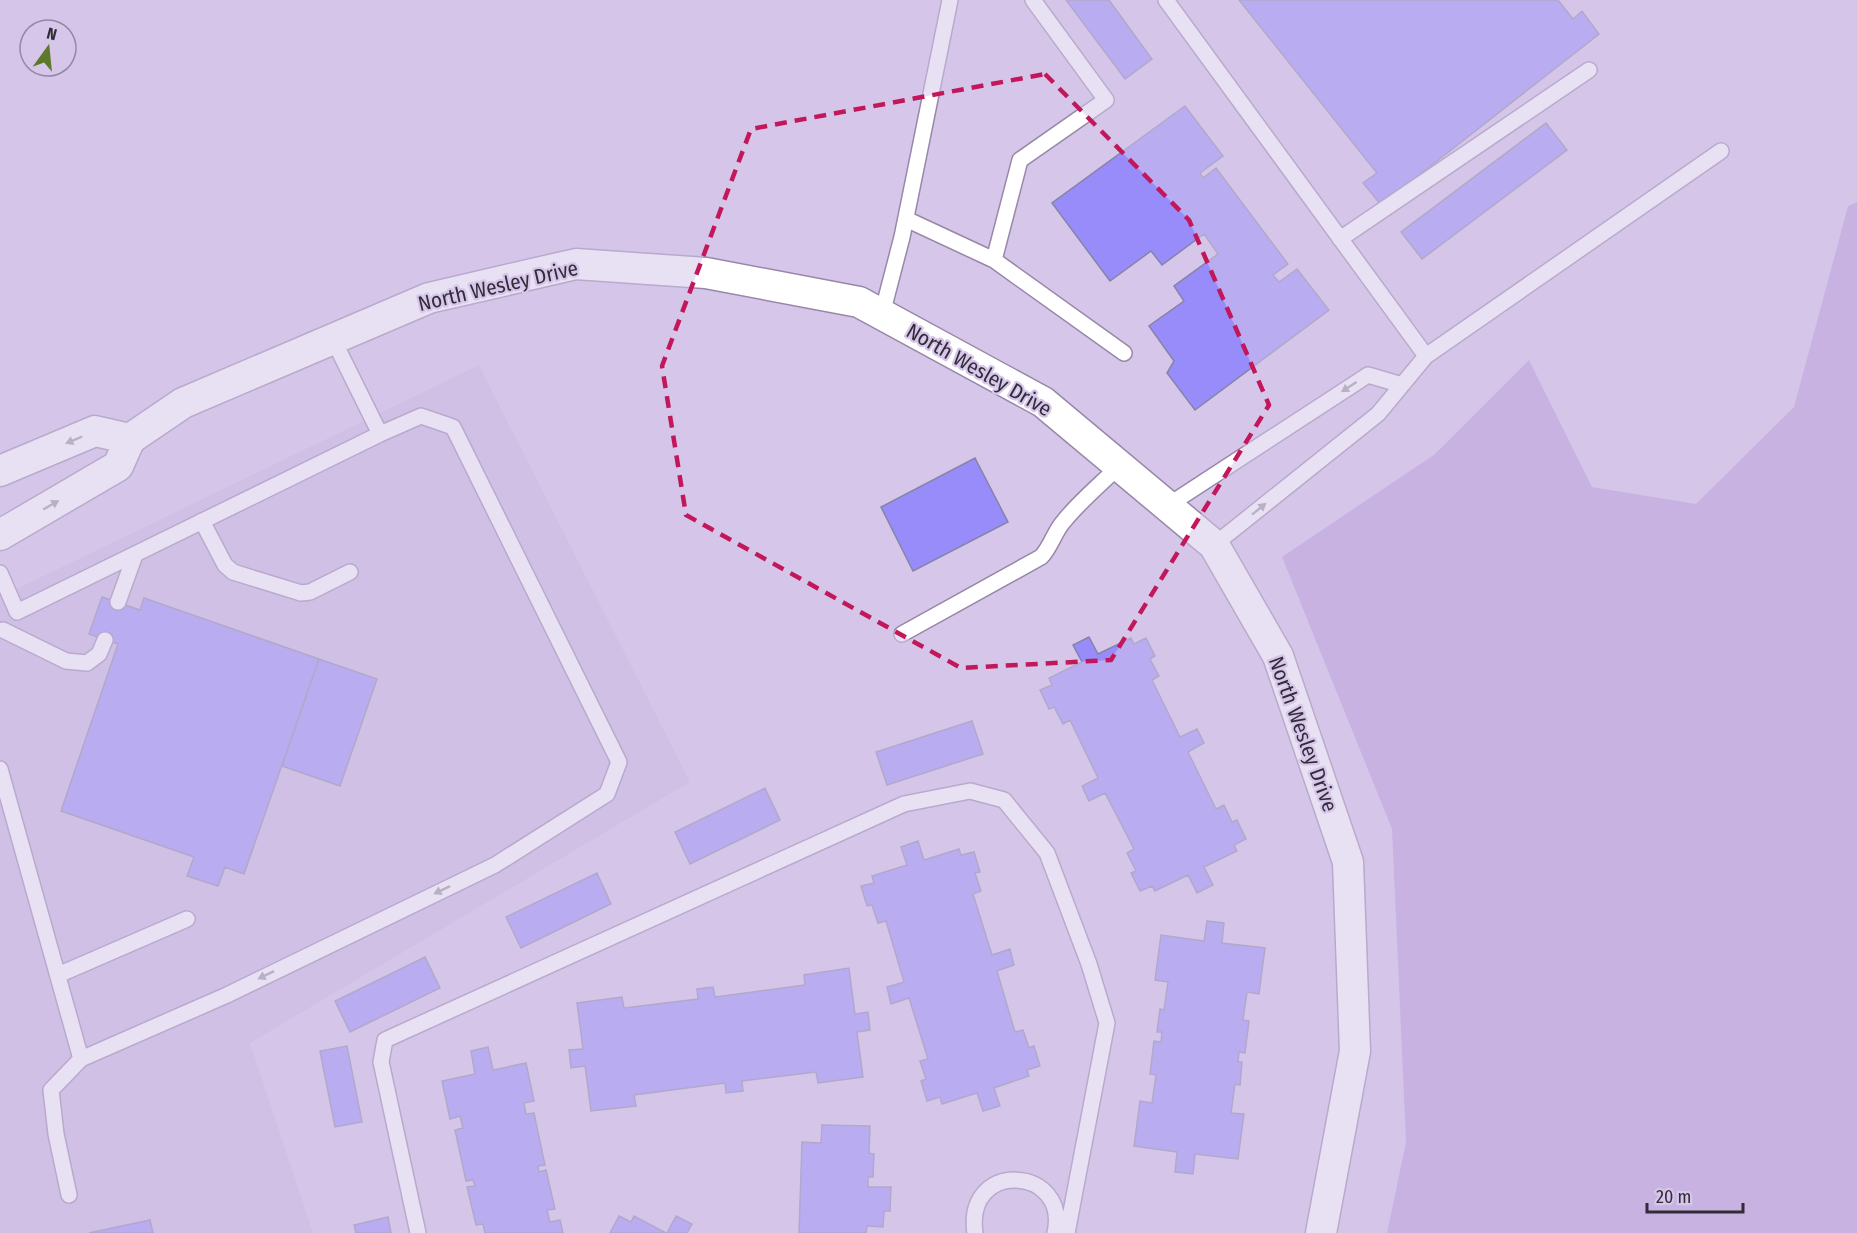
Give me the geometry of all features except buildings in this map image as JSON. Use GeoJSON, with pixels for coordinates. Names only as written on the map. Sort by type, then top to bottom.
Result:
{"type":"FeatureCollection","features":[{"type":"Feature","properties":{"kind":"street","name":"North Wesley Drive"},"geometry":{"type":"LineString","coordinates":[[130,439],[183,404],[429,298],[576,264],[706,273],[859,302],[1042,402],[1214,545],[1278,656],[1348,862],[1355,1051],[1321,1233]]}},
{"type":"Feature","properties":{"kind":"street"},"geometry":{"type":"LineString","coordinates":[[0,471],[95,431],[130,439],[118,466],[0,535]]}},
{"type":"Feature","properties":{"kind":"lane"},"geometry":{"type":"LineString","coordinates":[[882,314],[906,219],[950,0]]}},
{"type":"Feature","properties":{"kind":"lane"},"geometry":{"type":"LineString","coordinates":[[994,260],[1020,160],[1106,100],[1033,0]]}},
{"type":"Feature","properties":{"kind":"lane"},"geometry":{"type":"LineString","coordinates":[[1167,0],[1426,357]]}},
{"type":"Feature","properties":{"kind":"lane"},"geometry":{"type":"LineString","coordinates":[[1340,239],[1589,70]]}},
{"type":"Feature","properties":{"kind":"lane"},"geometry":{"type":"LineString","coordinates":[[1214,545],[1378,414],[1426,357],[1721,152]]}},
{"type":"Feature","properties":{"kind":"lane"},"geometry":{"type":"LineString","coordinates":[[906,219],[994,260],[1124,353]]}},
{"type":"Feature","properties":{"kind":"lane"},"geometry":{"type":"LineString","coordinates":[[333,339],[380,434]]}},
{"type":"Feature","properties":{"kind":"lane"},"geometry":{"type":"LineString","coordinates":[[1167,506],[1368,375],[1402,385]]}},
{"type":"Feature","properties":{"kind":"lane"},"geometry":{"type":"LineString","coordinates":[[69,1195],[56,1134],[51,1090],[81,1059],[227,994],[495,865],[607,794],[619,762],[453,427],[421,416],[17,612],[1,632],[66,661],[87,663],[99,654],[105,640]]}},
{"type":"Feature","properties":{"kind":"lane"},"geometry":{"type":"LineString","coordinates":[[902,634],[1041,557],[1048,550],[1053,536],[1064,520],[1119,466]]}},
{"type":"Feature","properties":{"kind":"lane"},"geometry":{"type":"LineString","coordinates":[[202,521],[225,565],[233,572],[302,593],[310,592],[350,572]]}},
{"type":"Feature","properties":{"kind":"lane"},"geometry":{"type":"LineString","coordinates":[[118,602],[135,555]]}},
{"type":"Feature","properties":{"kind":"lane"},"geometry":{"type":"LineString","coordinates":[[0,573],[17,612]]}},
{"type":"Feature","properties":{"kind":"lane"},"geometry":{"type":"LineString","coordinates":[[0,769],[81,1059]]}},
{"type":"Feature","properties":{"kind":"lane"},"geometry":{"type":"LineString","coordinates":[[418,1233],[381,1062],[385,1040],[904,804],[970,791],[1004,800],[1047,853],[1089,964],[1107,1023],[1060,1232]]}},
{"type":"Feature","properties":{"kind":"lane"},"geometry":{"type":"LineString","coordinates":[[58,975],[187,920]]}},
{"type":"Feature","properties":{"kind":"lane"},"geometry":{"type":"LineString","coordinates":[[975,1233],[976,1206],[983,1194],[994,1185],[1007,1180],[1021,1180],[1034,1184],[1046,1192],[1053,1204],[1060,1232]]}},
{"type":"Feature","properties":{"kind":"highlighted area"},"geometry":{"type":"Polygon","coordinates":[[[1045,74],[1189,220],[1269,405],[1111,660],[961,668],[686,515],[662,366],[751,129],[1045,74]]]}},
{"type":"Feature","properties":{"kind":"shaded area"},"geometry":{"type":"Polygon","coordinates":[[[1857,202],[1857,1233],[1387,1233],[1406,1142],[1392,829],[1282,557],[1435,454],[1529,360],[1592,487],[1696,504],[1794,407],[1848,206],[1857,202]]]}},
{"type":"Feature","properties":{"kind":"shaded area"},"geometry":{"type":"Polygon","coordinates":[[[479,365],[690,782],[250,1043],[313,1233],[0,1233],[0,597],[479,365]]]}}]}
